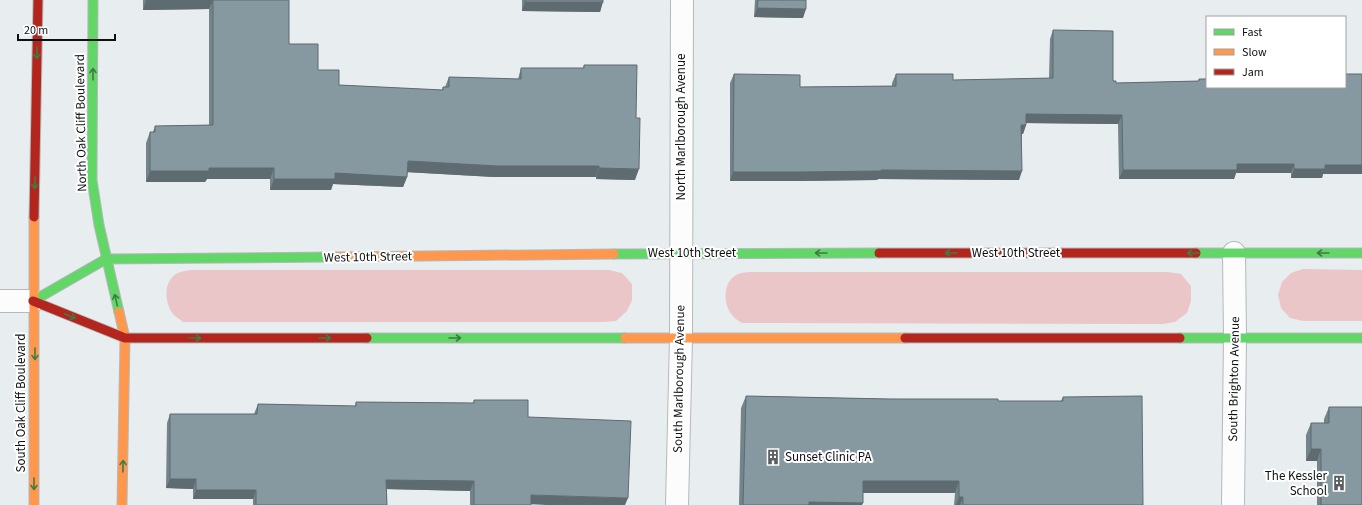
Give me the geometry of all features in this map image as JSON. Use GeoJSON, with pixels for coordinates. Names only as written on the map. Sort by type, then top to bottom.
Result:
{"type":"FeatureCollection","features":[{"type":"Feature","properties":{"kind":"street"},"geometry":{"type":"LineString","coordinates":[[34,301],[38,0]]}},
{"type":"Feature","properties":{"kind":"street","name":"North Oak Cliff Boulevard"},"geometry":{"type":"LineString","coordinates":[[93,0],[92,180],[106,259],[125,338]]}},
{"type":"Feature","properties":{"kind":"street","name":"North Marlborough Avenue"},"geometry":{"type":"LineString","coordinates":[[680,253],[682,0]]}},
{"type":"Feature","properties":{"kind":"street","name":"West 10th Street"},"geometry":{"type":"LineString","coordinates":[[34,301],[106,259],[680,253],[1362,253]]}},
{"type":"Feature","properties":{"kind":"street","name":"South Marlborough Avenue"},"geometry":{"type":"LineString","coordinates":[[677,505],[681,338],[680,253]]}},
{"type":"Feature","properties":{"kind":"street","name":"South Brighton Avenue"},"geometry":{"type":"LineString","coordinates":[[1233,505],[1236,337],[1234,253]]}},
{"type":"Feature","properties":{"kind":"street"},"geometry":{"type":"LineString","coordinates":[[0,301],[34,301],[125,338],[1362,338]]}},
{"type":"Feature","properties":{"kind":"street","name":"South Oak Cliff Boulevard"},"geometry":{"type":"LineString","coordinates":[[34,301],[34,505]]}},
{"type":"Feature","properties":{"kind":"street"},"geometry":{"type":"LineString","coordinates":[[122,505],[125,338]]}},
{"type":"Feature","properties":{"kind":"shaded area"},"geometry":{"type":"Polygon","coordinates":[[[1303,269],[1362,270],[1362,321],[1303,321],[1290,318],[1281,308],[1278,295],[1282,282],[1291,273],[1303,269]]]}},
{"type":"Feature","properties":{"kind":"shaded area"},"geometry":{"type":"Polygon","coordinates":[[[191,270],[609,270],[622,273],[632,284],[632,300],[627,311],[616,321],[604,322],[183,322],[174,315],[170,309],[166,292],[167,286],[173,276],[180,272],[191,270]]]}},
{"type":"Feature","properties":{"kind":"shaded area"},"geometry":{"type":"Polygon","coordinates":[[[750,272],[1168,272],[1181,274],[1191,286],[1191,301],[1187,313],[1175,322],[1163,324],[742,323],[734,317],[729,310],[726,293],[729,282],[733,277],[738,274],[750,272]]]}},
{"type":"Feature","properties":{"kind":"building"},"geometry":{"type":"Polygon","coordinates":[[[213,0],[289,0],[289,44],[318,44],[318,70],[339,70],[339,85],[443,90],[443,87],[449,87],[449,77],[521,79],[521,68],[584,68],[584,65],[637,65],[636,118],[640,118],[639,169],[599,168],[599,166],[498,166],[408,161],[407,177],[335,173],[335,179],[274,179],[274,168],[209,168],[209,171],[150,171],[150,132],[155,132],[155,126],[213,125],[213,0]]]}},
{"type":"Feature","properties":{"kind":"building"},"geometry":{"type":"Polygon","coordinates":[[[525,0],[603,0],[603,2],[525,2],[525,0]]]}},
{"type":"Feature","properties":{"kind":"building"},"geometry":{"type":"Polygon","coordinates":[[[758,0],[806,0],[806,9],[757,8],[758,0]]]}},
{"type":"Feature","properties":{"kind":"building"},"geometry":{"type":"Polygon","coordinates":[[[1053,30],[1113,31],[1113,81],[1116,81],[1116,83],[1199,81],[1199,79],[1206,79],[1206,88],[1346,88],[1346,74],[1362,74],[1362,165],[1325,165],[1325,169],[1294,169],[1294,164],[1237,164],[1237,170],[1123,170],[1122,115],[1026,114],[1026,125],[1021,125],[1022,171],[881,170],[733,172],[734,74],[800,75],[800,87],[896,86],[896,74],[953,74],[953,80],[1053,78],[1053,30]]]}},
{"type":"Feature","properties":{"kind":"building"},"geometry":{"type":"Polygon","coordinates":[[[746,396],[1063,401],[1063,397],[1142,396],[1143,505],[963,505],[963,497],[959,497],[959,481],[863,481],[863,503],[809,502],[809,505],[743,505],[746,396]]]}},
{"type":"Feature","properties":{"kind":"building"},"geometry":{"type":"Polygon","coordinates":[[[474,400],[528,400],[528,417],[631,421],[628,498],[531,495],[531,505],[474,505],[474,481],[386,480],[387,505],[256,505],[256,490],[196,490],[196,479],[170,479],[170,414],[257,414],[258,404],[356,406],[356,402],[474,403],[474,400]]]}},
{"type":"Feature","properties":{"kind":"building","name":"The Kessler School"},"geometry":{"type":"Polygon","coordinates":[[[1329,407],[1362,407],[1362,505],[1321,505],[1321,449],[1311,449],[1311,423],[1329,423],[1329,407]]]}},
{"type":"Feature","properties":{"kind":"traffic: fast"},"geometry":{"type":"LineString","coordinates":[[93,0],[92,180],[99,225],[119,312]]}},
{"type":"Feature","properties":{"kind":"traffic: fast"},"geometry":{"type":"LineString","coordinates":[[614,254],[879,253]]}},
{"type":"Feature","properties":{"kind":"traffic: fast"},"geometry":{"type":"LineString","coordinates":[[1196,253],[1362,253]]}},
{"type":"Feature","properties":{"kind":"traffic: fast"},"geometry":{"type":"LineString","coordinates":[[33,301],[106,259],[336,257]]}},
{"type":"Feature","properties":{"kind":"traffic: fast"},"geometry":{"type":"LineString","coordinates":[[367,338],[625,338]]}},
{"type":"Feature","properties":{"kind":"traffic: fast"},"geometry":{"type":"LineString","coordinates":[[1180,338],[1362,338]]}},
{"type":"Feature","properties":{"kind":"traffic: slow"},"geometry":{"type":"LineString","coordinates":[[34,217],[34,505]]}},
{"type":"Feature","properties":{"kind":"traffic: slow"},"geometry":{"type":"LineString","coordinates":[[336,257],[614,254]]}},
{"type":"Feature","properties":{"kind":"traffic: slow"},"geometry":{"type":"LineString","coordinates":[[119,312],[125,338],[122,505]]}},
{"type":"Feature","properties":{"kind":"traffic: slow"},"geometry":{"type":"LineString","coordinates":[[625,338],[905,338]]}},
{"type":"Feature","properties":{"kind":"traffic: jam"},"geometry":{"type":"LineString","coordinates":[[34,217],[38,0]]}},
{"type":"Feature","properties":{"kind":"traffic: jam"},"geometry":{"type":"LineString","coordinates":[[879,253],[1196,253]]}},
{"type":"Feature","properties":{"kind":"traffic: jam"},"geometry":{"type":"LineString","coordinates":[[33,301],[125,338],[367,338]]}},
{"type":"Feature","properties":{"kind":"traffic: jam"},"geometry":{"type":"LineString","coordinates":[[905,338],[1180,338]]}},
{"type":"Feature","properties":{"kind":"place","name":"Sunset Clinic PA"},"geometry":{"type":"Point","coordinates":[773,457]}},
{"type":"Feature","properties":{"kind":"place","name":"The Kessler School"},"geometry":{"type":"Point","coordinates":[1339,483]}}]}
